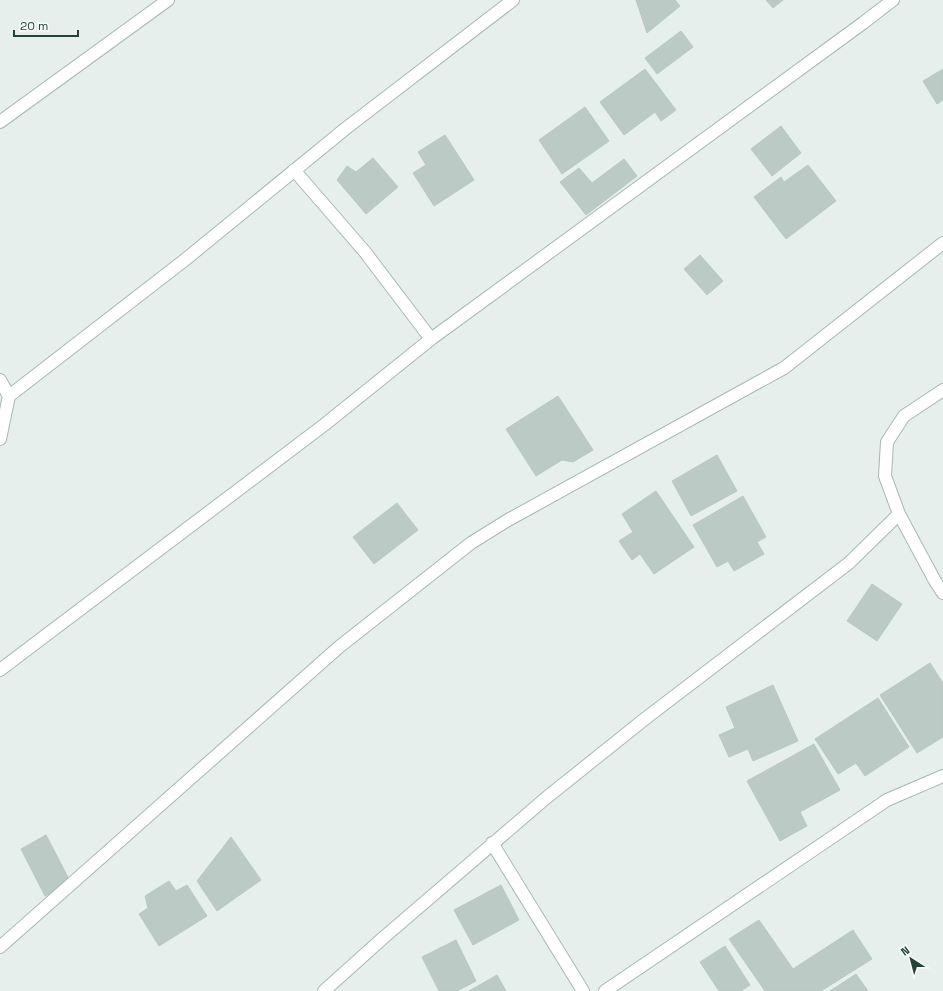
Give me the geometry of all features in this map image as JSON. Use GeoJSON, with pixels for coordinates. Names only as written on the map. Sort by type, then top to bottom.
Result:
{"type":"FeatureCollection","features":[{"type":"Feature","properties":{"kind":"street"},"geometry":{"type":"LineString","coordinates":[[0,122],[168,0]]}},
{"type":"Feature","properties":{"kind":"street"},"geometry":{"type":"LineString","coordinates":[[0,439],[9,396],[186,259],[294,170],[513,0]]}},
{"type":"Feature","properties":{"kind":"street"},"geometry":{"type":"LineString","coordinates":[[0,670],[324,425],[431,339],[893,0]]}},
{"type":"Feature","properties":{"kind":"street"},"geometry":{"type":"LineString","coordinates":[[294,170],[365,252],[431,339]]}},
{"type":"Feature","properties":{"kind":"street"},"geometry":{"type":"LineString","coordinates":[[0,947],[339,647],[471,543],[515,517],[784,368],[943,243]]}},
{"type":"Feature","properties":{"kind":"street"},"geometry":{"type":"LineString","coordinates":[[0,380],[9,396]]}},
{"type":"Feature","properties":{"kind":"street"},"geometry":{"type":"LineString","coordinates":[[943,390],[904,416],[887,442],[885,476],[899,514],[943,593]]}},
{"type":"Feature","properties":{"kind":"street"},"geometry":{"type":"LineString","coordinates":[[324,991],[492,843],[546,798],[646,718],[849,563],[899,514]]}},
{"type":"Feature","properties":{"kind":"street"},"geometry":{"type":"LineString","coordinates":[[606,991],[887,800],[943,776]]}},
{"type":"Feature","properties":{"kind":"street"},"geometry":{"type":"LineString","coordinates":[[492,843],[583,991]]}},
{"type":"Feature","properties":{"kind":"building"},"geometry":{"type":"Polygon","coordinates":[[[636,0],[675,0],[680,6],[647,33],[636,0]]]}},
{"type":"Feature","properties":{"kind":"building"},"geometry":{"type":"Polygon","coordinates":[[[766,0],[783,0],[773,8],[766,0]]]}},
{"type":"Feature","properties":{"kind":"building"},"geometry":{"type":"Polygon","coordinates":[[[681,31],[693,47],[657,74],[645,58],[681,31]]]}},
{"type":"Feature","properties":{"kind":"building"},"geometry":{"type":"Polygon","coordinates":[[[645,69],[676,110],[661,121],[655,112],[624,135],[600,102],[645,69]]]}},
{"type":"Feature","properties":{"kind":"building"},"geometry":{"type":"Polygon","coordinates":[[[943,69],[943,100],[937,104],[923,81],[943,69]]]}},
{"type":"Feature","properties":{"kind":"building"},"geometry":{"type":"Polygon","coordinates":[[[585,107],[609,141],[562,174],[539,140],[585,107]]]}},
{"type":"Feature","properties":{"kind":"building"},"geometry":{"type":"Polygon","coordinates":[[[781,126],[801,153],[772,176],[751,149],[781,126]]]}},
{"type":"Feature","properties":{"kind":"building"},"geometry":{"type":"Polygon","coordinates":[[[445,135],[474,180],[434,206],[413,173],[426,165],[418,152],[445,135]]]}},
{"type":"Feature","properties":{"kind":"building"},"geometry":{"type":"Polygon","coordinates":[[[373,158],[398,187],[366,214],[337,180],[347,166],[356,172],[373,158]]]}},
{"type":"Feature","properties":{"kind":"building"},"geometry":{"type":"Polygon","coordinates":[[[624,159],[637,176],[586,215],[560,182],[579,168],[592,183],[624,159]]]}},
{"type":"Feature","properties":{"kind":"building"},"geometry":{"type":"Polygon","coordinates":[[[808,165],[836,201],[786,239],[754,197],[781,177],[784,182],[808,165]]]}},
{"type":"Feature","properties":{"kind":"building"},"geometry":{"type":"Polygon","coordinates":[[[700,255],[723,281],[707,295],[684,269],[700,255]]]}},
{"type":"Feature","properties":{"kind":"building"},"geometry":{"type":"Polygon","coordinates":[[[558,396],[593,450],[573,462],[562,460],[536,476],[506,429],[558,396]]]}},
{"type":"Feature","properties":{"kind":"building"},"geometry":{"type":"Polygon","coordinates":[[[717,455],[737,491],[691,516],[672,481],[717,455]]]}},
{"type":"Feature","properties":{"kind":"building"},"geometry":{"type":"Polygon","coordinates":[[[656,491],[694,547],[654,574],[640,554],[632,560],[619,541],[633,532],[622,514],[656,491]]]}},
{"type":"Feature","properties":{"kind":"building"},"geometry":{"type":"Polygon","coordinates":[[[743,496],[766,537],[757,542],[764,554],[734,571],[728,561],[717,567],[693,525],[743,496]]]}},
{"type":"Feature","properties":{"kind":"building"},"geometry":{"type":"Polygon","coordinates":[[[397,503],[418,530],[374,564],[353,537],[397,503]]]}},
{"type":"Feature","properties":{"kind":"building"},"geometry":{"type":"Polygon","coordinates":[[[872,584],[902,604],[877,641],[847,621],[872,584]]]}},
{"type":"Feature","properties":{"kind":"building"},"geometry":{"type":"Polygon","coordinates":[[[930,663],[943,683],[943,737],[917,753],[880,695],[930,663]]]}},
{"type":"Feature","properties":{"kind":"building"},"geometry":{"type":"Polygon","coordinates":[[[773,685],[798,741],[753,761],[748,749],[729,757],[719,735],[735,728],[726,707],[773,685]]]}},
{"type":"Feature","properties":{"kind":"building"},"geometry":{"type":"Polygon","coordinates":[[[878,698],[909,747],[865,776],[856,763],[838,774],[815,739],[878,698]]]}},
{"type":"Feature","properties":{"kind":"building"},"geometry":{"type":"Polygon","coordinates":[[[814,744],[840,790],[800,812],[807,826],[780,841],[747,781],[814,744]]]}},
{"type":"Feature","properties":{"kind":"building"},"geometry":{"type":"Polygon","coordinates":[[[46,835],[71,883],[45,896],[21,849],[46,835]]]}},
{"type":"Feature","properties":{"kind":"building"},"geometry":{"type":"Polygon","coordinates":[[[231,837],[261,880],[217,911],[197,881],[231,837]]]}},
{"type":"Feature","properties":{"kind":"building"},"geometry":{"type":"Polygon","coordinates":[[[169,881],[176,891],[187,885],[207,916],[159,946],[139,914],[148,908],[145,896],[169,881]]]}},
{"type":"Feature","properties":{"kind":"building"},"geometry":{"type":"Polygon","coordinates":[[[501,885],[519,920],[473,945],[454,910],[501,885]]]}},
{"type":"Feature","properties":{"kind":"building"},"geometry":{"type":"Polygon","coordinates":[[[759,920],[793,969],[853,930],[872,959],[821,991],[765,991],[729,939],[759,920]]]}},
{"type":"Feature","properties":{"kind":"building"},"geometry":{"type":"Polygon","coordinates":[[[456,940],[476,981],[457,991],[439,991],[422,957],[456,940]]]}},
{"type":"Feature","properties":{"kind":"building"},"geometry":{"type":"Polygon","coordinates":[[[725,946],[750,985],[741,991],[719,991],[700,962],[725,946]]]}},
{"type":"Feature","properties":{"kind":"building"},"geometry":{"type":"Polygon","coordinates":[[[856,974],[868,991],[830,991],[856,974]]]}},
{"type":"Feature","properties":{"kind":"building"},"geometry":{"type":"Polygon","coordinates":[[[497,975],[506,991],[469,991],[497,975]]]}}]}
